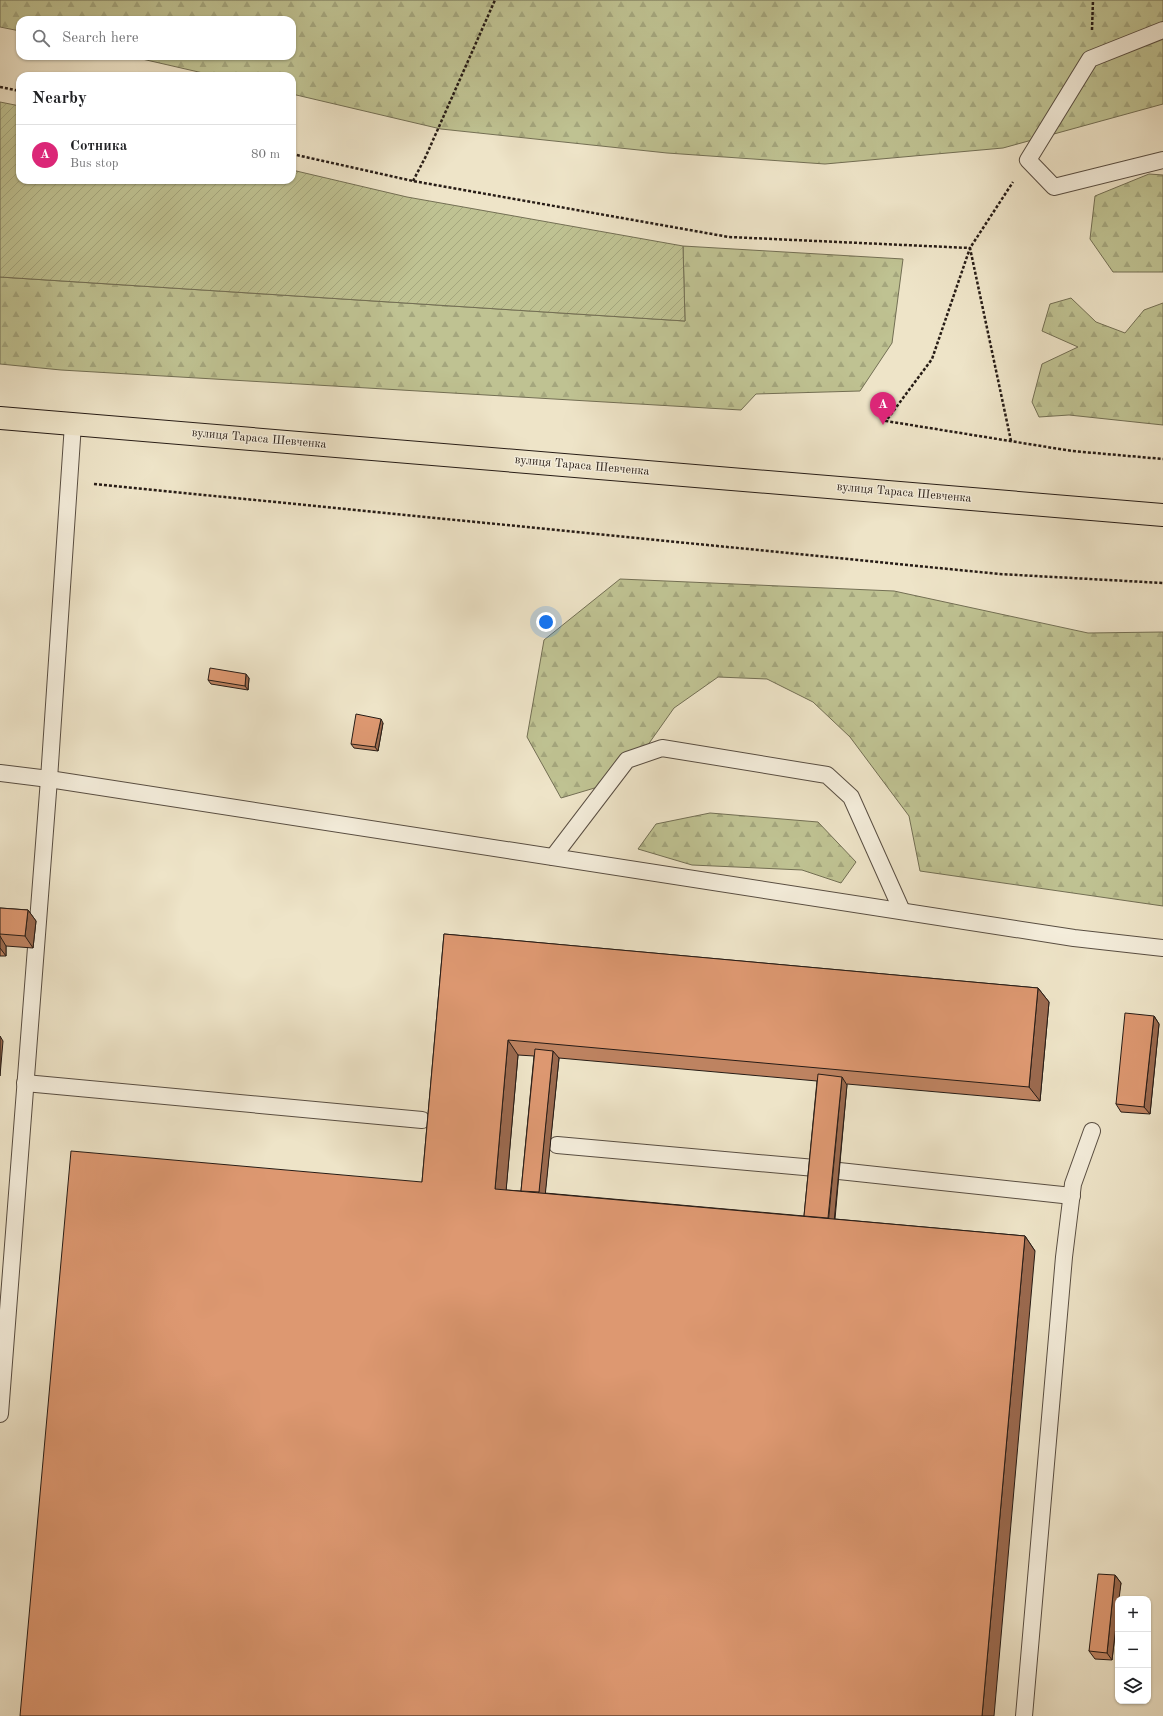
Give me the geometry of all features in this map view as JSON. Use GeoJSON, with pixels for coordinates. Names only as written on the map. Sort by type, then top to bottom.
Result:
{"type":"FeatureCollection","features":[{"type":"Feature","properties":{"kind":"main road","name":"вулиця Тараса Шевченка"},"geometry":{"type":"LineString","coordinates":[[0,418],[1163,515]]}},
{"type":"Feature","properties":{"kind":"lane"},"geometry":{"type":"LineString","coordinates":[[1163,30],[1090,59],[1028,160],[1054,187],[1163,160]]}},
{"type":"Feature","properties":{"kind":"lane"},"geometry":{"type":"LineString","coordinates":[[0,1414],[49,779],[73,424]]}},
{"type":"Feature","properties":{"kind":"lane"},"geometry":{"type":"LineString","coordinates":[[553,857],[627,760],[662,748],[827,775],[851,796],[902,911]]}},
{"type":"Feature","properties":{"kind":"lane"},"geometry":{"type":"LineString","coordinates":[[0,773],[49,779],[1074,938],[1163,948]]}},
{"type":"Feature","properties":{"kind":"lane"},"geometry":{"type":"LineString","coordinates":[[26,1083],[422,1120]]}},
{"type":"Feature","properties":{"kind":"lane"},"geometry":{"type":"LineString","coordinates":[[1024,1716],[1064,1257],[1073,1184],[1092,1131]]}},
{"type":"Feature","properties":{"kind":"lane"},"geometry":{"type":"LineString","coordinates":[[557,1146],[815,1168]]}},
{"type":"Feature","properties":{"kind":"lane"},"geometry":{"type":"LineString","coordinates":[[839,1171],[1072,1196]]}},
{"type":"Feature","properties":{"kind":"path"},"geometry":{"type":"LineString","coordinates":[[412,181],[426,156],[495,0]]}},
{"type":"Feature","properties":{"kind":"path"},"geometry":{"type":"LineString","coordinates":[[0,87],[16,90]]}},
{"type":"Feature","properties":{"kind":"path"},"geometry":{"type":"LineString","coordinates":[[296,155],[412,181],[729,237],[970,248]]}},
{"type":"Feature","properties":{"kind":"path"},"geometry":{"type":"LineString","coordinates":[[1028,160],[970,248],[932,359],[886,421],[1072,451],[1163,460]]}},
{"type":"Feature","properties":{"kind":"path"},"geometry":{"type":"LineString","coordinates":[[970,248],[1011,440]]}},
{"type":"Feature","properties":{"kind":"path"},"geometry":{"type":"LineString","coordinates":[[70,482],[999,574],[1163,583]]}},
{"type":"Feature","properties":{"kind":"green space"},"geometry":{"type":"Polygon","coordinates":[[[0,0],[1163,0],[1163,104],[1003,148],[825,164],[667,153],[441,129],[296,95],[296,72],[199,72],[146,60],[296,60],[296,16],[16,16],[16,30],[0,27],[0,0]]]}},
{"type":"Feature","properties":{"kind":"green space"},"geometry":{"type":"Polygon","coordinates":[[[0,102],[16,105],[16,184],[296,184],[296,171],[407,197],[683,246],[685,321],[0,277],[0,102]]]}},
{"type":"Feature","properties":{"kind":"green space"},"geometry":{"type":"Polygon","coordinates":[[[1149,174],[1163,175],[1163,272],[1113,272],[1090,239],[1095,196],[1149,174]]]}},
{"type":"Feature","properties":{"kind":"green space"},"geometry":{"type":"Polygon","coordinates":[[[683,246],[903,259],[892,343],[860,391],[756,394],[741,410],[61,370],[0,364],[0,277],[685,321],[683,246]]]}},
{"type":"Feature","properties":{"kind":"green space"},"geometry":{"type":"Polygon","coordinates":[[[1071,298],[1096,322],[1125,333],[1144,310],[1163,303],[1163,425],[1069,415],[1039,417],[1032,402],[1042,364],[1078,347],[1042,331],[1050,304],[1071,298]]]}},
{"type":"Feature","properties":{"kind":"green space"},"geometry":{"type":"Polygon","coordinates":[[[620,579],[894,591],[1088,633],[1163,632],[1163,906],[920,871],[909,816],[850,737],[813,702],[767,679],[718,677],[674,708],[645,749],[608,784],[561,798],[527,737],[544,640],[620,579]]]}},
{"type":"Feature","properties":{"kind":"green space"},"geometry":{"type":"Polygon","coordinates":[[[710,813],[818,822],[856,862],[841,883],[802,870],[692,865],[638,849],[656,824],[710,813]]]}},
{"type":"Feature","properties":{"kind":"building"},"geometry":{"type":"Polygon","coordinates":[[[210,668],[246,674],[245,686],[208,680],[210,668]]]}},
{"type":"Feature","properties":{"kind":"building"},"geometry":{"type":"Polygon","coordinates":[[[356,714],[381,719],[375,747],[351,744],[356,714]]]}},
{"type":"Feature","properties":{"kind":"building"},"geometry":{"type":"Polygon","coordinates":[[[0,908],[28,910],[25,936],[0,934],[0,908]]]}},
{"type":"Feature","properties":{"kind":"building"},"geometry":{"type":"Polygon","coordinates":[[[444,934],[1038,988],[1029,1087],[508,1040],[495,1189],[1025,1236],[982,1716],[20,1716],[71,1151],[422,1182],[444,934]]]}},
{"type":"Feature","properties":{"kind":"building"},"geometry":{"type":"Polygon","coordinates":[[[1125,1013],[1154,1016],[1144,1107],[1116,1104],[1125,1013]]]}},
{"type":"Feature","properties":{"kind":"building"},"geometry":{"type":"Polygon","coordinates":[[[535,1049],[553,1051],[539,1192],[521,1191],[535,1049]]]}},
{"type":"Feature","properties":{"kind":"building"},"geometry":{"type":"Polygon","coordinates":[[[818,1074],[842,1077],[828,1218],[804,1216],[818,1074]]]}},
{"type":"Feature","properties":{"kind":"building"},"geometry":{"type":"Polygon","coordinates":[[[1098,1574],[1115,1575],[1107,1653],[1089,1651],[1098,1574]]]}},
{"type":"Feature","properties":{"kind":"place","name":"Сотника"},"geometry":{"type":"Point","coordinates":[883,425]}}]}
